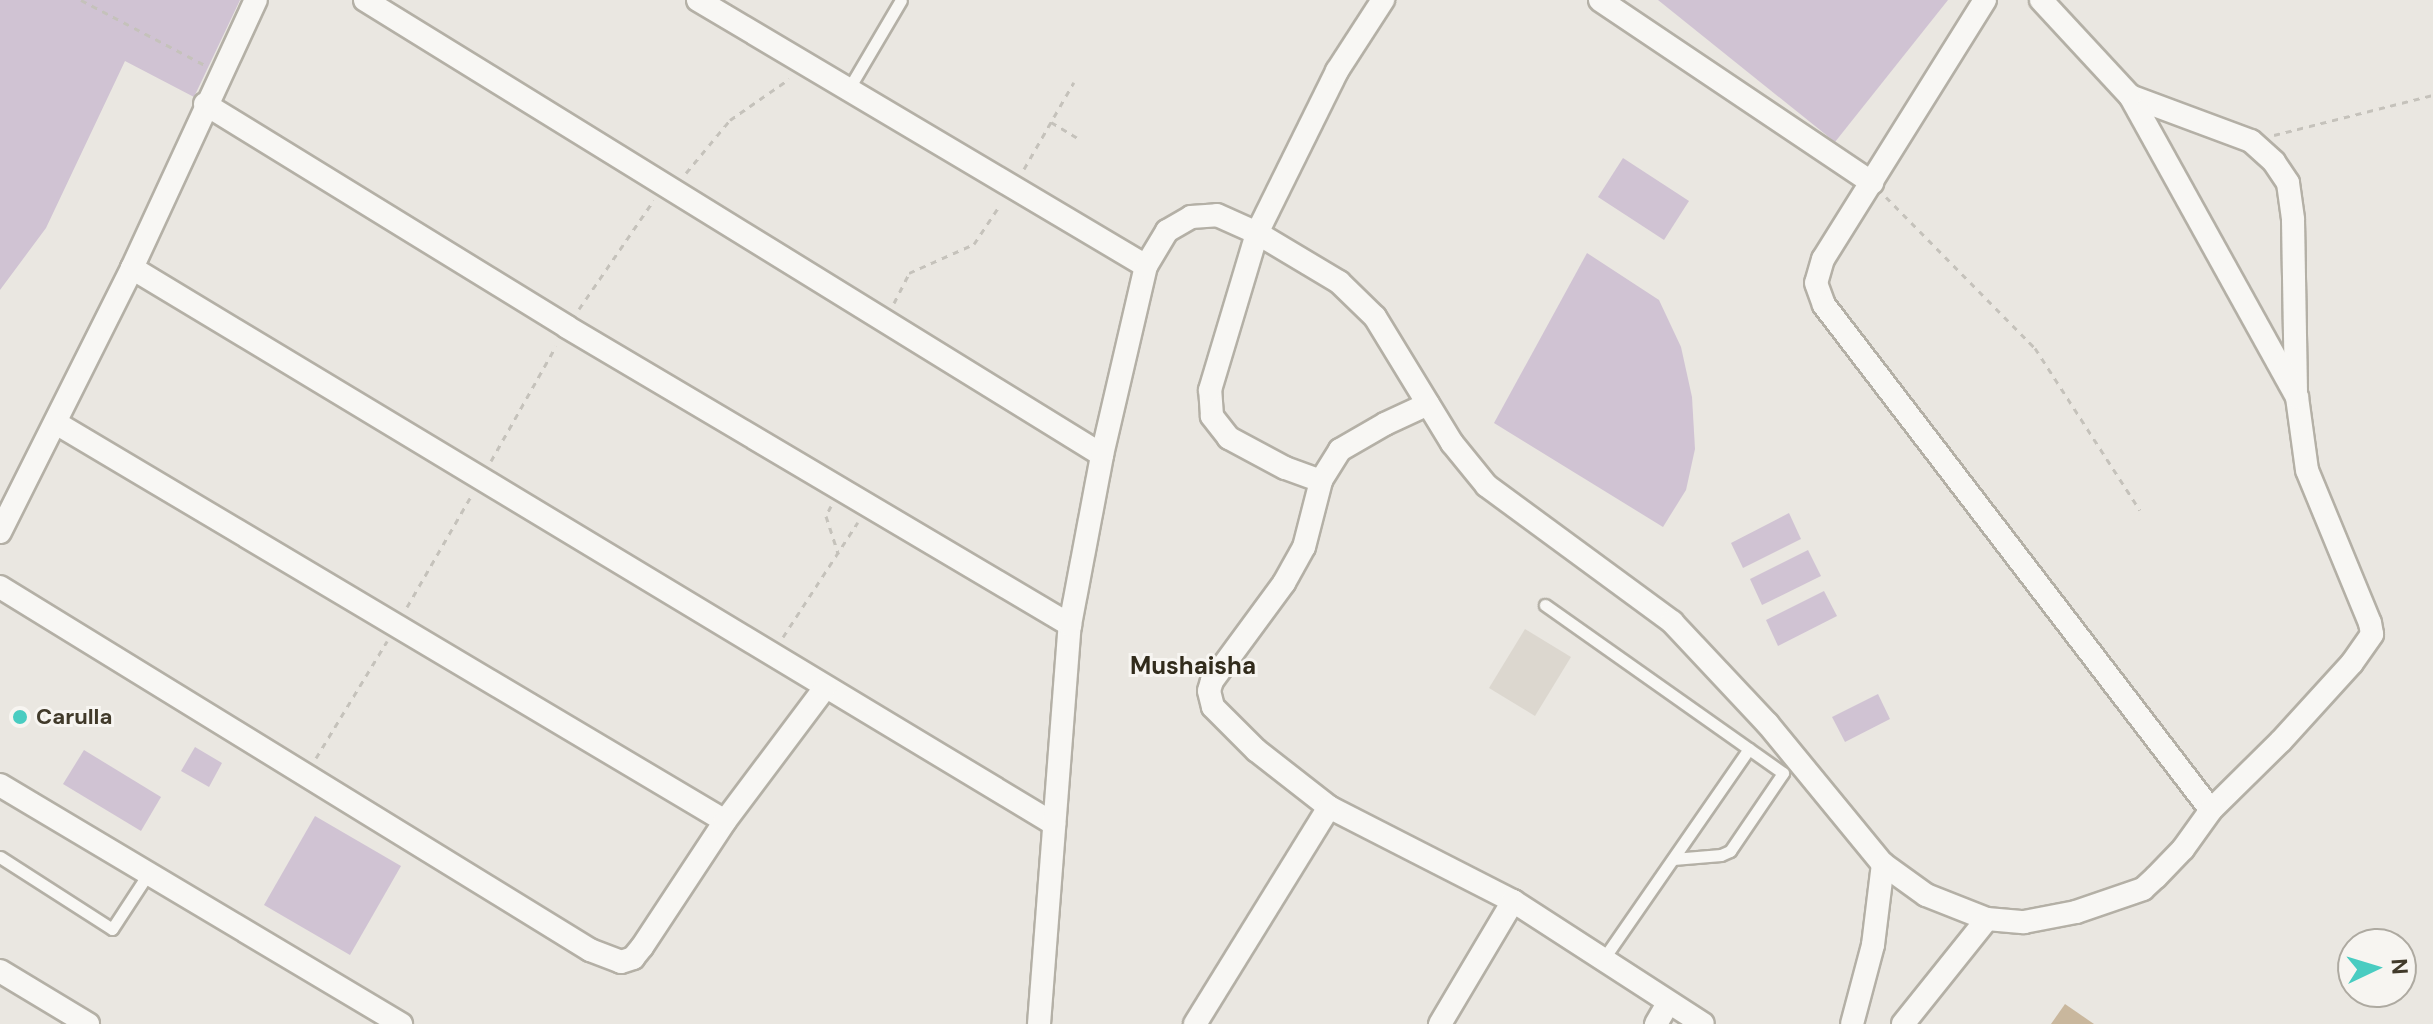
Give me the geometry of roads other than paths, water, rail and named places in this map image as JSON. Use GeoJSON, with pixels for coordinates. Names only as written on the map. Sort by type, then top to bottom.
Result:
{"type":"FeatureCollection","features":[{"type":"Feature","properties":{"kind":"street"},"geometry":{"type":"LineString","coordinates":[[0,532],[132,268],[205,104],[256,0]]}},
{"type":"Feature","properties":{"kind":"street"},"geometry":{"type":"LineString","coordinates":[[365,0],[1102,455]]}},
{"type":"Feature","properties":{"kind":"street"},"geometry":{"type":"LineString","coordinates":[[698,0],[1146,266]]}},
{"type":"Feature","properties":{"kind":"street"},"geometry":{"type":"LineString","coordinates":[[1321,481],[1285,468],[1229,438],[1212,416],[1210,390],[1257,233],[1337,71],[1383,0]]}},
{"type":"Feature","properties":{"kind":"street"},"geometry":{"type":"LineString","coordinates":[[1600,0],[1872,183]]}},
{"type":"Feature","properties":{"kind":"street"},"geometry":{"type":"LineString","coordinates":[[1985,0],[1823,259],[1816,283],[1824,305],[2211,810]]}},
{"type":"Feature","properties":{"kind":"street"},"geometry":{"type":"LineString","coordinates":[[2041,0],[2130,96],[2297,397]]}},
{"type":"Feature","properties":{"kind":"street"},"geometry":{"type":"LineString","coordinates":[[1040,1024],[1070,625],[1102,455],[1146,266],[1167,231],[1191,217],[1217,215],[1257,233],[1339,282],[1375,317],[1452,443],[1487,486],[1672,622],[1767,723],[1883,864],[1926,895],[1987,919],[2024,922],[2076,912],[2143,889],[2183,849],[2211,810],[2281,741],[2352,663],[2372,634],[2365,607],[2307,470],[2297,397],[2293,220],[2288,183],[2274,162],[2251,141],[2130,96]]}},
{"type":"Feature","properties":{"kind":"street"},"geometry":{"type":"LineString","coordinates":[[205,104],[567,327],[1070,625]]}},
{"type":"Feature","properties":{"kind":"street"},"geometry":{"type":"LineString","coordinates":[[132,268],[1054,824]]}},
{"type":"Feature","properties":{"kind":"street"},"geometry":{"type":"LineString","coordinates":[[1428,404],[1346,446],[1321,481],[1304,547],[1276,595],[1212,681],[1209,691],[1218,715],[1329,807],[1513,901],[1703,1024]]}},
{"type":"Feature","properties":{"kind":"street"},"geometry":{"type":"LineString","coordinates":[[56,423],[725,821]]}},
{"type":"Feature","properties":{"kind":"street"},"geometry":{"type":"LineString","coordinates":[[0,587],[590,950],[621,962],[633,958],[642,947],[725,821],[825,688]]}},
{"type":"Feature","properties":{"kind":"street"},"geometry":{"type":"LineString","coordinates":[[0,785],[401,1024]]}},
{"type":"Feature","properties":{"kind":"street"},"geometry":{"type":"LineString","coordinates":[[1195,1024],[1329,807]]}},
{"type":"Feature","properties":{"kind":"street"},"geometry":{"type":"LineString","coordinates":[[1852,1024],[1873,945],[1883,864]]}},
{"type":"Feature","properties":{"kind":"street"},"geometry":{"type":"LineString","coordinates":[[1440,1024],[1513,901]]}},
{"type":"Feature","properties":{"kind":"street"},"geometry":{"type":"LineString","coordinates":[[1903,1024],[1987,919]]}},
{"type":"Feature","properties":{"kind":"street"},"geometry":{"type":"LineString","coordinates":[[0,971],[88,1024]]}},
{"type":"Feature","properties":{"kind":"street"},"geometry":{"type":"LineString","coordinates":[[1656,1024],[1668,1003]]}},
{"type":"Feature","properties":{"kind":"lane"},"geometry":{"type":"LineString","coordinates":[[848,90],[901,0]]}},
{"type":"Feature","properties":{"kind":"lane"},"geometry":{"type":"LineString","coordinates":[[1545,605],[1781,770],[1783,777],[1730,851],[1721,855],[1673,859]]}},
{"type":"Feature","properties":{"kind":"lane"},"geometry":{"type":"LineString","coordinates":[[1602,961],[1749,749]]}},
{"type":"Feature","properties":{"kind":"lane"},"geometry":{"type":"LineString","coordinates":[[0,857],[112,929],[148,874]]}},
{"type":"Feature","properties":{"kind":"place","name":"Carulla"},"geometry":{"type":"Point","coordinates":[20,717]}},
{"type":"Feature","properties":{"kind":"district","name":"Mushaisha"},"geometry":{"type":"Point","coordinates":[1193,666]}}]}
